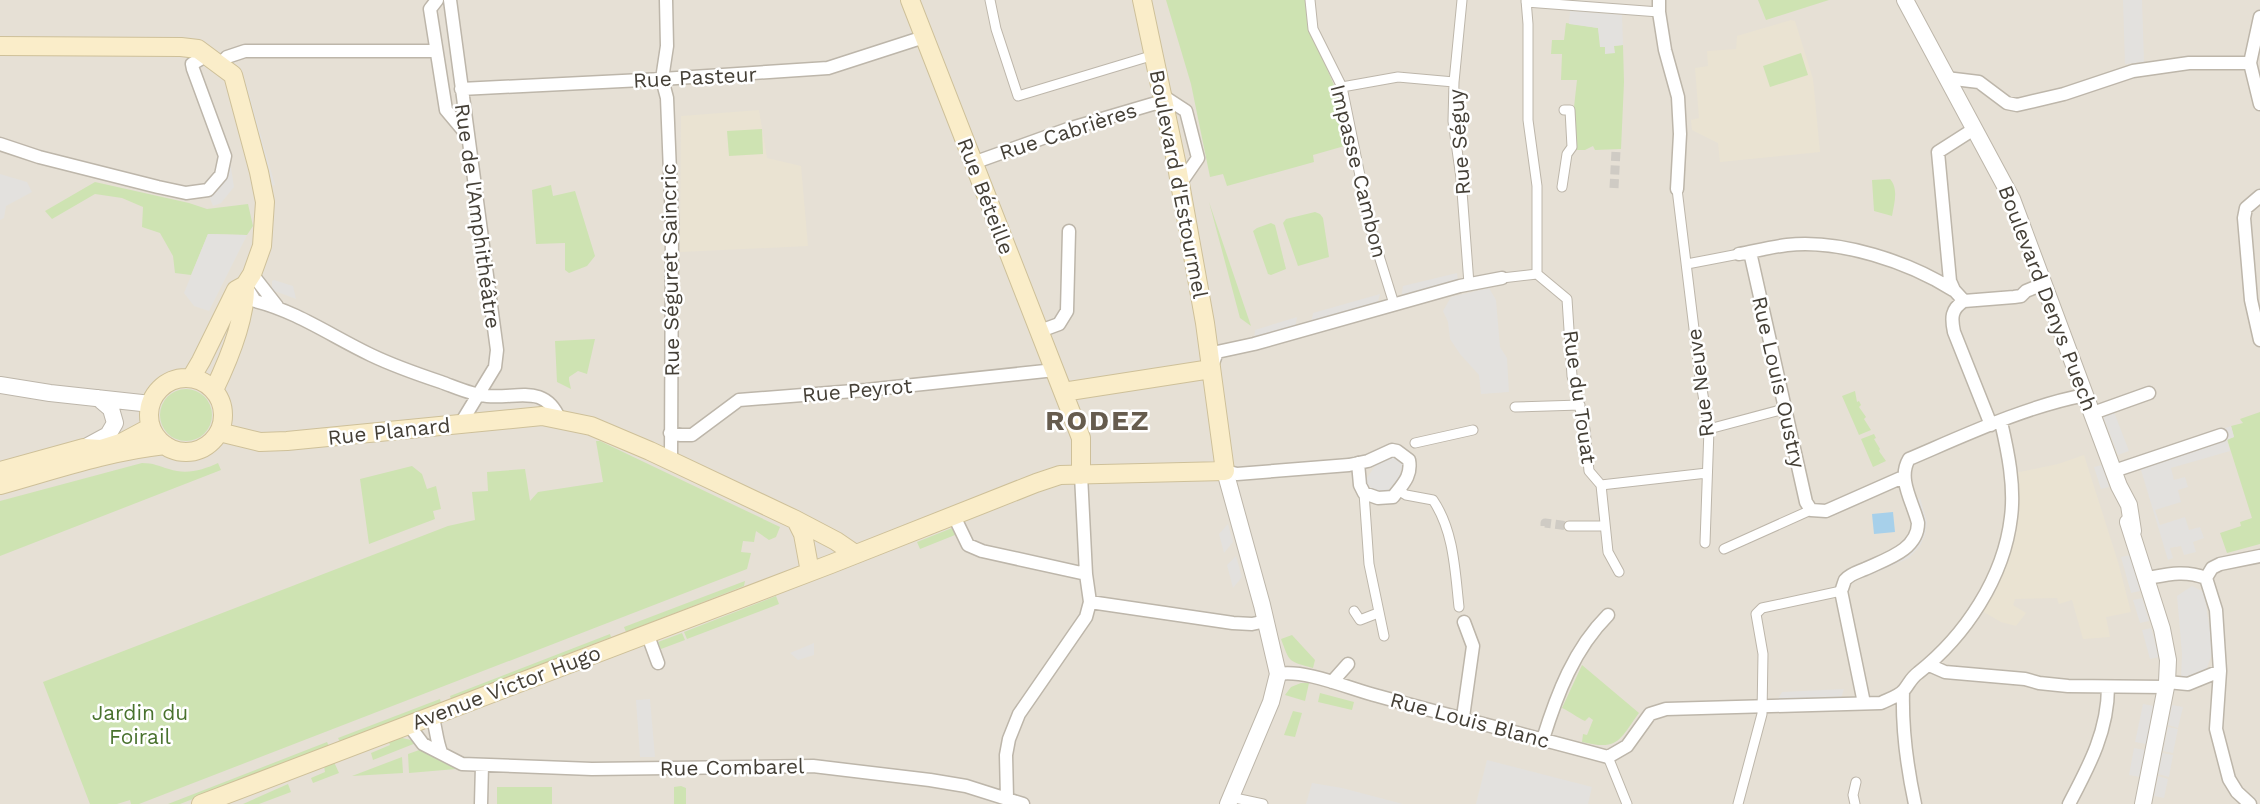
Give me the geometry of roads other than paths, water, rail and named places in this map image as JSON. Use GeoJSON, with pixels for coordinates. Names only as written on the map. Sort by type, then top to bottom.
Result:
{"type":"FeatureCollection","features":[{"type":"Feature","properties":{"kind":"main road","name":"Rue Béteille"},"geometry":{"type":"LineString","coordinates":[[910,0],[1081,438],[1081,475]]}},
{"type":"Feature","properties":{"kind":"main road","name":"Boulevard d'Estourmel"},"geometry":{"type":"LineString","coordinates":[[1142,0],[1205,323],[1225,471]]}},
{"type":"Feature","properties":{"kind":"main road"},"geometry":{"type":"LineString","coordinates":[[0,46],[181,47],[198,49],[217,63],[242,115],[265,202],[262,246],[248,280],[236,290],[235,310],[223,372],[214,390]]}},
{"type":"Feature","properties":{"kind":"main road"},"geometry":{"type":"LineString","coordinates":[[191,378],[235,310]]}},
{"type":"Feature","properties":{"kind":"main road"},"geometry":{"type":"LineString","coordinates":[[1063,391],[1211,369]]}},
{"type":"Feature","properties":{"kind":"main road"},"geometry":{"type":"LineString","coordinates":[[191,378],[214,390],[222,406],[219,432],[207,445],[190,452],[165,445],[155,434],[149,419],[151,404],[159,389],[174,380],[191,378]]}},
{"type":"Feature","properties":{"kind":"main road","name":"Rue Planard"},"geometry":{"type":"LineString","coordinates":[[219,432],[260,442],[287,441],[542,416],[602,430],[796,520],[855,554]]}},
{"type":"Feature","properties":{"kind":"main road"},"geometry":{"type":"LineString","coordinates":[[0,471],[84,448],[101,449],[151,427]]}},
{"type":"Feature","properties":{"kind":"main road"},"geometry":{"type":"LineString","coordinates":[[0,485],[103,456],[165,445]]}},
{"type":"Feature","properties":{"kind":"main road","name":"Avenue Victor Hugo"},"geometry":{"type":"LineString","coordinates":[[201,804],[1060,475],[1225,471]]}},
{"type":"Feature","properties":{"kind":"main road"},"geometry":{"type":"LineString","coordinates":[[796,520],[805,540],[810,572]]}},
{"type":"Feature","properties":{"kind":"street"},"geometry":{"type":"LineString","coordinates":[[437,0],[430,9],[446,110],[468,137]]}},
{"type":"Feature","properties":{"kind":"street","name":"Rue de l'Amphithéâtre"},"geometry":{"type":"LineString","coordinates":[[450,0],[497,350],[495,367],[461,423]]}},
{"type":"Feature","properties":{"kind":"street","name":"Rue Séguret Saincric"},"geometry":{"type":"LineString","coordinates":[[666,0],[667,46],[662,79],[667,98],[672,222],[671,461]]}},
{"type":"Feature","properties":{"kind":"street"},"geometry":{"type":"LineString","coordinates":[[990,0],[996,29],[1018,96],[1154,55]]}},
{"type":"Feature","properties":{"kind":"street","name":"Impasse Cambon"},"geometry":{"type":"LineString","coordinates":[[1310,0],[1314,29],[1342,87],[1371,229],[1394,304]]}},
{"type":"Feature","properties":{"kind":"street","name":"Rue Séguy"},"geometry":{"type":"LineString","coordinates":[[1462,0],[1453,121],[1461,178],[1469,284]]}},
{"type":"Feature","properties":{"kind":"street","name":"Boulevard Denys Puech"},"geometry":{"type":"LineString","coordinates":[[1905,0],[2012,199],[2093,413],[2148,578],[2168,660],[2167,685],[2143,804]]}},
{"type":"Feature","properties":{"kind":"street"},"geometry":{"type":"LineString","coordinates":[[1211,369],[1217,352],[1469,284],[1537,274],[1537,186],[1528,120],[1526,1],[1659,6],[1665,50],[1678,97],[1680,134],[1677,189]]}},
{"type":"Feature","properties":{"kind":"street"},"geometry":{"type":"LineString","coordinates":[[2260,17],[2250,63],[2260,104]]}},
{"type":"Feature","properties":{"kind":"street","name":"Rue Pasteur"},"geometry":{"type":"LineString","coordinates":[[461,89],[828,68],[924,37]]}},
{"type":"Feature","properties":{"kind":"street"},"geometry":{"type":"LineString","coordinates":[[0,144],[158,187],[186,193],[208,190],[221,175],[225,156],[192,64],[217,63],[245,51],[436,51]]}},
{"type":"Feature","properties":{"kind":"street"},"geometry":{"type":"LineString","coordinates":[[1946,78],[1979,82],[2007,103],[2017,105],[2133,71],[2189,63],[2250,63]]}},
{"type":"Feature","properties":{"kind":"street"},"geometry":{"type":"LineString","coordinates":[[1342,87],[1398,77],[1454,82]]}},
{"type":"Feature","properties":{"kind":"street","name":"Rue Cabrières"},"geometry":{"type":"LineString","coordinates":[[973,163],[1163,98]]}},
{"type":"Feature","properties":{"kind":"street"},"geometry":{"type":"LineString","coordinates":[[1562,187],[1567,154],[1572,147],[1570,110],[1563,110]]}},
{"type":"Feature","properties":{"kind":"street"},"geometry":{"type":"LineString","coordinates":[[1964,301],[1952,285],[1938,152],[1974,129]]}},
{"type":"Feature","properties":{"kind":"street","name":"Rue Neuve"},"geometry":{"type":"LineString","coordinates":[[1677,189],[1700,378],[1709,429],[1705,543]]}},
{"type":"Feature","properties":{"kind":"street"},"geometry":{"type":"LineString","coordinates":[[2260,196],[2246,208],[2244,218],[2250,300],[2260,340]]}},
{"type":"Feature","properties":{"kind":"street"},"geometry":{"type":"LineString","coordinates":[[1040,331],[1059,324],[1067,311],[1069,231]]}},
{"type":"Feature","properties":{"kind":"street"},"geometry":{"type":"LineString","coordinates":[[1686,264],[1788,245],[1815,245],[1859,251],[1893,261],[1952,285]]}},
{"type":"Feature","properties":{"kind":"street","name":"Rue Louis Oustry"},"geometry":{"type":"LineString","coordinates":[[1744,253],[1806,502],[1811,510]]}},
{"type":"Feature","properties":{"kind":"street","name":"Rue du Touat"},"geometry":{"type":"LineString","coordinates":[[1537,274],[1567,299],[1572,376],[1585,429],[1589,471],[1601,485],[1608,552],[1619,572]]}},
{"type":"Feature","properties":{"kind":"street"},"geometry":{"type":"LineString","coordinates":[[248,280],[255,301],[277,306],[402,368],[487,397],[529,394],[544,399],[555,407],[561,420]]}},
{"type":"Feature","properties":{"kind":"street"},"geometry":{"type":"LineString","coordinates":[[1626,801],[1608,757],[1627,746],[1650,714],[1666,709],[1728,707],[1761,710],[1881,703],[1903,691],[1909,681],[1929,665],[1965,625],[1991,585],[2008,533],[2012,496],[2007,448],[1961,349],[1951,318],[1957,305],[1964,301],[2021,296],[2043,284]]}},
{"type":"Feature","properties":{"kind":"street","name":"Rue Peyrot"},"geometry":{"type":"LineString","coordinates":[[670,433],[692,435],[739,400],[1055,370]]}},
{"type":"Feature","properties":{"kind":"street"},"geometry":{"type":"LineString","coordinates":[[0,385],[151,404]]}},
{"type":"Feature","properties":{"kind":"street"},"geometry":{"type":"LineString","coordinates":[[2093,413],[2149,393]]}},
{"type":"Feature","properties":{"kind":"street"},"geometry":{"type":"LineString","coordinates":[[1864,703],[1841,591],[1852,574],[1904,550],[1914,540],[1918,523],[1903,477],[1904,467],[1909,459],[1996,423],[2066,399],[2086,396]]}},
{"type":"Feature","properties":{"kind":"street"},"geometry":{"type":"LineString","coordinates":[[84,448],[108,435],[115,423],[111,409],[98,398]]}},
{"type":"Feature","properties":{"kind":"street"},"geometry":{"type":"LineString","coordinates":[[1515,407],[1580,405]]}},
{"type":"Feature","properties":{"kind":"street"},"geometry":{"type":"LineString","coordinates":[[1709,429],[1784,409]]}},
{"type":"Feature","properties":{"kind":"street"},"geometry":{"type":"LineString","coordinates":[[1415,443],[1473,430]]}},
{"type":"Feature","properties":{"kind":"street"},"geometry":{"type":"LineString","coordinates":[[2116,478],[2137,465],[2221,435]]}},
{"type":"Feature","properties":{"kind":"street"},"geometry":{"type":"LineString","coordinates":[[1263,804],[1229,801],[1271,702],[1278,674],[1225,471],[1237,474],[1358,463],[1392,450],[1409,460],[1408,477],[1393,497],[1364,493]]}},
{"type":"Feature","properties":{"kind":"street"},"geometry":{"type":"LineString","coordinates":[[1358,463],[1360,485],[1364,493],[1369,564],[1384,636]]}},
{"type":"Feature","properties":{"kind":"street"},"geometry":{"type":"LineString","coordinates":[[1601,485],[1707,472]]}},
{"type":"Feature","properties":{"kind":"street"},"geometry":{"type":"LineString","coordinates":[[1007,798],[1005,763],[1014,726],[1086,617],[1090,602],[1081,475]]}},
{"type":"Feature","properties":{"kind":"street"},"geometry":{"type":"LineString","coordinates":[[1724,549],[1811,510],[1826,511],[1903,477]]}},
{"type":"Feature","properties":{"kind":"street"},"geometry":{"type":"LineString","coordinates":[[1398,490],[1406,495],[1433,500],[1438,506],[1455,561],[1459,607]]}},
{"type":"Feature","properties":{"kind":"street"},"geometry":{"type":"LineString","coordinates":[[953,514],[968,544],[982,551],[1086,574]]}},
{"type":"Feature","properties":{"kind":"street"},"geometry":{"type":"LineString","coordinates":[[1569,526],[1605,526]]}},
{"type":"Feature","properties":{"kind":"street"},"geometry":{"type":"LineString","coordinates":[[2250,804],[2237,792],[2229,779],[2216,729],[2220,671],[2216,610],[2206,578],[2212,568],[2220,564],[2260,556]]}},
{"type":"Feature","properties":{"kind":"street"},"geometry":{"type":"LineString","coordinates":[[2148,578],[2177,572],[2193,573],[2206,578]]}},
{"type":"Feature","properties":{"kind":"street"},"geometry":{"type":"LineString","coordinates":[[1738,804],[1761,710],[1763,654],[1756,614],[1762,608],[1841,591]]}},
{"type":"Feature","properties":{"kind":"street"},"geometry":{"type":"LineString","coordinates":[[1090,602],[1233,623],[1252,624],[1266,621]]}},
{"type":"Feature","properties":{"kind":"street"},"geometry":{"type":"LineString","coordinates":[[1354,611],[1360,620],[1378,613]]}},
{"type":"Feature","properties":{"kind":"street"},"geometry":{"type":"LineString","coordinates":[[1543,739],[1573,659],[1608,615]]}},
{"type":"Feature","properties":{"kind":"street"},"geometry":{"type":"LineString","coordinates":[[1463,717],[1473,646],[1464,622]]}},
{"type":"Feature","properties":{"kind":"street"},"geometry":{"type":"LineString","coordinates":[[648,633],[658,663]]}},
{"type":"Feature","properties":{"kind":"street"},"geometry":{"type":"LineString","coordinates":[[1332,682],[1348,664]]}},
{"type":"Feature","properties":{"kind":"street"},"geometry":{"type":"LineString","coordinates":[[1929,665],[1945,672],[2068,686],[2101,687],[2188,684],[2220,671]]}},
{"type":"Feature","properties":{"kind":"street","name":"Rue Louis Blanc"},"geometry":{"type":"LineString","coordinates":[[1278,674],[1288,672],[1332,682],[1608,757]]}},
{"type":"Feature","properties":{"kind":"street"},"geometry":{"type":"LineString","coordinates":[[2069,804],[2094,756],[2104,725],[2108,703],[2101,687]]}},
{"type":"Feature","properties":{"kind":"street"},"geometry":{"type":"LineString","coordinates":[[1903,691],[1909,776],[1915,804]]}},
{"type":"Feature","properties":{"kind":"street"},"geometry":{"type":"LineString","coordinates":[[432,715],[441,752]]}},
{"type":"Feature","properties":{"kind":"street","name":"Rue Combarel"},"geometry":{"type":"LineString","coordinates":[[408,724],[424,744],[462,764],[538,768],[667,769],[813,766],[966,786],[1023,804]]}},
{"type":"Feature","properties":{"kind":"street"},"geometry":{"type":"LineString","coordinates":[[481,804],[482,765]]}},
{"type":"Feature","properties":{"kind":"street"},"geometry":{"type":"LineString","coordinates":[[1855,804],[1853,795],[1856,782]]}},
{"type":"Feature","properties":{"kind":"water"},"geometry":{"type":"Polygon","coordinates":[[[1893,512],[1895,532],[1874,534],[1872,514],[1893,512]]]}},
{"type":"Feature","properties":{"kind":"tunnel"},"geometry":{"type":"LineString","coordinates":[[1614,188],[1616,151]]}},
{"type":"Feature","properties":{"kind":"tunnel"},"geometry":{"type":"LineString","coordinates":[[1545,526],[1545,523],[1569,526]]}},
{"type":"Feature","properties":{"kind":"district","name":"RODEZ"},"geometry":{"type":"Point","coordinates":[1098,420]}},
{"type":"Feature","properties":{"kind":"park label","name":"Jardin du Foirail"},"geometry":{"type":"Point","coordinates":[140,724]}}]}
